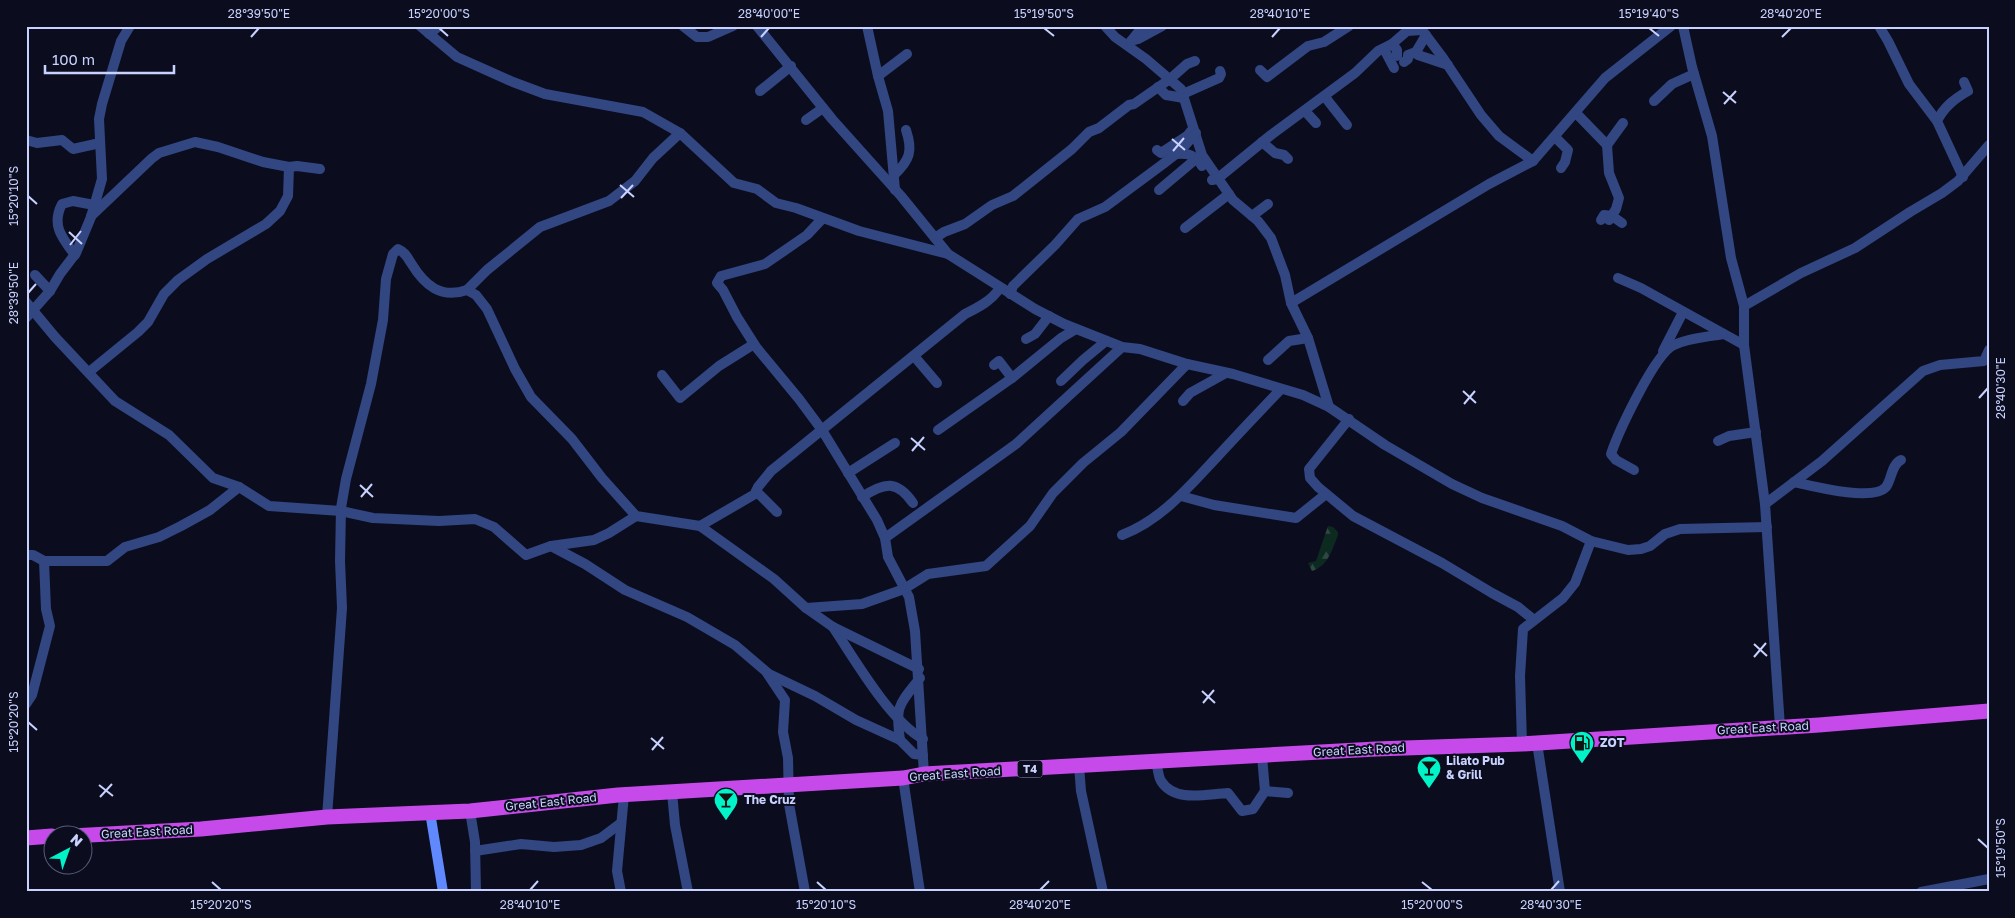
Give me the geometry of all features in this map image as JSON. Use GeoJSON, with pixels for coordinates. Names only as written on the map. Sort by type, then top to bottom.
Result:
{"type":"FeatureCollection","features":[{"type":"Feature","properties":{"kind":"highway","name":"Great East Road"},"geometry":{"type":"LineString","coordinates":[[92,835],[201,829],[327,817],[470,811],[624,795],[903,778],[924,774],[1376,749],[1522,744],[1819,725],[1989,710]]}},
{"type":"Feature","properties":{"kind":"highway"},"geometry":{"type":"LineString","coordinates":[[26,838],[42,837]]}},
{"type":"Feature","properties":{"kind":"main road"},"geometry":{"type":"LineString","coordinates":[[430,812],[443,892]]}},
{"type":"Feature","properties":{"kind":"street"},"geometry":{"type":"LineString","coordinates":[[30,315],[50,291],[75,255],[90,217],[102,179],[99,119],[102,104],[121,41],[130,26]]}},
{"type":"Feature","properties":{"kind":"street"},"geometry":{"type":"LineString","coordinates":[[420,26],[457,57],[513,82],[545,94],[643,112],[680,133],[734,182],[757,189],[776,203],[796,208],[859,231],[948,254]]}},
{"type":"Feature","properties":{"kind":"street"},"geometry":{"type":"LineString","coordinates":[[429,34],[439,26]]}},
{"type":"Feature","properties":{"kind":"street"},"geometry":{"type":"LineString","coordinates":[[683,26],[697,38],[708,37],[733,26]]}},
{"type":"Feature","properties":{"kind":"street"},"geometry":{"type":"LineString","coordinates":[[757,26],[823,108],[948,254],[1000,288],[1049,316],[1122,347],[1140,349],[1187,364],[1226,372],[1303,395],[1329,407],[1385,445],[1452,484],[1482,498],[1562,526],[1591,541],[1628,550],[1641,549],[1650,546],[1665,534],[1680,529],[1767,526]]}},
{"type":"Feature","properties":{"kind":"street"},"geometry":{"type":"LineString","coordinates":[[867,26],[888,111],[895,190]]}},
{"type":"Feature","properties":{"kind":"street"},"geometry":{"type":"LineString","coordinates":[[1106,26],[1130,43],[1181,89],[1194,131],[1198,157],[1229,194],[1272,238],[1285,275],[1291,303],[1308,338],[1329,407]]}},
{"type":"Feature","properties":{"kind":"street"},"geometry":{"type":"LineString","coordinates":[[1130,43],[1143,26]]}},
{"type":"Feature","properties":{"kind":"street"},"geometry":{"type":"LineString","coordinates":[[1130,43],[1162,26]]}},
{"type":"Feature","properties":{"kind":"street"},"geometry":{"type":"LineString","coordinates":[[1260,70],[1267,77],[1308,46],[1324,42],[1348,26]]}},
{"type":"Feature","properties":{"kind":"street"},"geometry":{"type":"LineString","coordinates":[[1291,303],[1472,194],[1533,161],[1605,78],[1670,26]]}},
{"type":"Feature","properties":{"kind":"street"},"geometry":{"type":"LineString","coordinates":[[1683,26],[1694,74],[1712,136],[1731,258],[1744,306],[1744,345],[1767,526],[1780,727]]}},
{"type":"Feature","properties":{"kind":"street"},"geometry":{"type":"LineString","coordinates":[[1879,26],[1909,84],[1937,121],[1963,176]]}},
{"type":"Feature","properties":{"kind":"street"},"geometry":{"type":"LineString","coordinates":[[1217,179],[1262,142],[1325,96],[1407,31],[1422,30]]}},
{"type":"Feature","properties":{"kind":"street"},"geometry":{"type":"LineString","coordinates":[[1416,52],[1422,30]]}},
{"type":"Feature","properties":{"kind":"street"},"geometry":{"type":"LineString","coordinates":[[1422,30],[1481,115],[1498,136],[1533,161]]}},
{"type":"Feature","properties":{"kind":"street"},"geometry":{"type":"LineString","coordinates":[[1388,46],[1397,50],[1401,59],[1408,59],[1408,55],[1416,52]]}},
{"type":"Feature","properties":{"kind":"street"},"geometry":{"type":"LineString","coordinates":[[1388,46],[1394,68]]}},
{"type":"Feature","properties":{"kind":"street"},"geometry":{"type":"LineString","coordinates":[[1416,52],[1418,55],[1448,65]]}},
{"type":"Feature","properties":{"kind":"street"},"geometry":{"type":"LineString","coordinates":[[878,76],[907,54]]}},
{"type":"Feature","properties":{"kind":"street"},"geometry":{"type":"LineString","coordinates":[[935,238],[944,232],[965,224],[992,205],[1013,196],[1072,149],[1089,132],[1099,128],[1129,104],[1134,104],[1170,80],[1187,64],[1195,61]]}},
{"type":"Feature","properties":{"kind":"street"},"geometry":{"type":"LineString","coordinates":[[760,91],[791,66]]}},
{"type":"Feature","properties":{"kind":"street"},"geometry":{"type":"LineString","coordinates":[[1158,87],[1166,95],[1184,96],[1220,78],[1220,72]]}},
{"type":"Feature","properties":{"kind":"street"},"geometry":{"type":"LineString","coordinates":[[1654,101],[1672,84],[1694,74]]}},
{"type":"Feature","properties":{"kind":"street"},"geometry":{"type":"LineString","coordinates":[[1937,121],[1942,110],[1968,91],[1964,82]]}},
{"type":"Feature","properties":{"kind":"street"},"geometry":{"type":"LineString","coordinates":[[1325,96],[1347,125]]}},
{"type":"Feature","properties":{"kind":"street"},"geometry":{"type":"LineString","coordinates":[[806,120],[823,108]]}},
{"type":"Feature","properties":{"kind":"street"},"geometry":{"type":"LineString","coordinates":[[1305,111],[1316,123]]}},
{"type":"Feature","properties":{"kind":"street"},"geometry":{"type":"LineString","coordinates":[[1576,113],[1607,145],[1609,173],[1619,198],[1607,219],[1622,223]]}},
{"type":"Feature","properties":{"kind":"street"},"geometry":{"type":"LineString","coordinates":[[1607,145],[1614,138],[1623,123]]}},
{"type":"Feature","properties":{"kind":"street"},"geometry":{"type":"LineString","coordinates":[[894,175],[906,164],[911,148],[906,130]]}},
{"type":"Feature","properties":{"kind":"street"},"geometry":{"type":"LineString","coordinates":[[1157,150],[1161,153],[1194,131]]}},
{"type":"Feature","properties":{"kind":"street"},"geometry":{"type":"LineString","coordinates":[[1010,294],[1013,286],[1055,245],[1078,219],[1105,207],[1176,154],[1194,131]]}},
{"type":"Feature","properties":{"kind":"street"},"geometry":{"type":"LineString","coordinates":[[327,817],[342,608],[340,561],[341,511],[346,479],[371,384],[383,320],[386,279],[393,254],[398,249],[402,250],[419,276],[440,293],[458,293],[467,290],[540,226],[609,201],[635,181],[653,158],[680,133]]}},
{"type":"Feature","properties":{"kind":"street"},"geometry":{"type":"LineString","coordinates":[[1555,137],[1568,150],[1565,162],[1561,168]]}},
{"type":"Feature","properties":{"kind":"street"},"geometry":{"type":"LineString","coordinates":[[26,140],[37,143],[62,140],[73,149],[100,143]]}},
{"type":"Feature","properties":{"kind":"street"},"geometry":{"type":"LineString","coordinates":[[90,217],[151,159],[159,153],[188,142],[218,147],[263,162],[289,168],[296,166],[320,168]]}},
{"type":"Feature","properties":{"kind":"street"},"geometry":{"type":"LineString","coordinates":[[1262,142],[1275,153],[1284,155],[1288,159]]}},
{"type":"Feature","properties":{"kind":"street"},"geometry":{"type":"LineString","coordinates":[[1744,306],[1801,273],[1855,248],[1942,193],[1963,176],[1989,145]]}},
{"type":"Feature","properties":{"kind":"street"},"geometry":{"type":"LineString","coordinates":[[1176,154],[1198,157]]}},
{"type":"Feature","properties":{"kind":"street"},"geometry":{"type":"LineString","coordinates":[[1159,190],[1198,157]]}},
{"type":"Feature","properties":{"kind":"street"},"geometry":{"type":"LineString","coordinates":[[90,372],[148,322],[164,294],[178,280],[207,259],[266,224],[280,211],[288,196],[289,168]]}},
{"type":"Feature","properties":{"kind":"street"},"geometry":{"type":"LineString","coordinates":[[1185,228],[1229,194]]}},
{"type":"Feature","properties":{"kind":"street"},"geometry":{"type":"LineString","coordinates":[[75,255],[57,227],[58,212],[62,204],[73,201],[94,205]]}},
{"type":"Feature","properties":{"kind":"street"},"geometry":{"type":"LineString","coordinates":[[1252,216],[1268,204]]}},
{"type":"Feature","properties":{"kind":"street"},"geometry":{"type":"LineString","coordinates":[[822,219],[807,235],[765,264],[728,273],[718,279],[717,283],[727,295],[737,317],[754,344],[800,399],[822,430],[877,520],[885,538],[888,557],[909,597],[915,631],[924,774]]}},
{"type":"Feature","properties":{"kind":"street"},"geometry":{"type":"LineString","coordinates":[[35,275],[50,291]]}},
{"type":"Feature","properties":{"kind":"street"},"geometry":{"type":"LineString","coordinates":[[1618,278],[1641,288],[1744,345]]}},
{"type":"Feature","properties":{"kind":"street"},"geometry":{"type":"LineString","coordinates":[[700,526],[740,504],[756,492],[771,471],[966,314],[985,303],[1000,288]]}},
{"type":"Feature","properties":{"kind":"street"},"geometry":{"type":"LineString","coordinates":[[467,290],[476,296],[487,310],[515,369],[531,397],[572,439],[604,480],[636,516],[700,526],[774,579],[806,608],[833,627],[919,674]]}},
{"type":"Feature","properties":{"kind":"street"},"geometry":{"type":"LineString","coordinates":[[26,302],[30,315],[90,372],[115,401],[168,435],[213,478],[240,487],[269,506],[341,511],[373,518],[439,521],[476,519],[494,527],[526,555],[551,546],[594,540],[636,516]]}},
{"type":"Feature","properties":{"kind":"street"},"geometry":{"type":"LineString","coordinates":[[1634,470],[1616,460],[1611,454],[1617,434],[1684,312]]}},
{"type":"Feature","properties":{"kind":"street"},"geometry":{"type":"LineString","coordinates":[[1026,339],[1035,334],[1049,316]]}},
{"type":"Feature","properties":{"kind":"street"},"geometry":{"type":"LineString","coordinates":[[938,430],[1012,378],[1061,338],[1076,329]]}},
{"type":"Feature","properties":{"kind":"street"},"geometry":{"type":"LineString","coordinates":[[1660,357],[1673,345],[1723,334]]}},
{"type":"Feature","properties":{"kind":"street"},"geometry":{"type":"LineString","coordinates":[[1268,360],[1289,341],[1308,338]]}},
{"type":"Feature","properties":{"kind":"street"},"geometry":{"type":"LineString","coordinates":[[1061,382],[1106,341]]}},
{"type":"Feature","properties":{"kind":"street"},"geometry":{"type":"LineString","coordinates":[[662,375],[680,398],[719,366],[754,344]]}},
{"type":"Feature","properties":{"kind":"street"},"geometry":{"type":"LineString","coordinates":[[885,538],[1016,444],[1122,347]]}},
{"type":"Feature","properties":{"kind":"street"},"geometry":{"type":"LineString","coordinates":[[1765,504],[1822,461],[1923,371],[1940,365],[1984,361],[1989,350]]}},
{"type":"Feature","properties":{"kind":"street"},"geometry":{"type":"LineString","coordinates":[[914,356],[936,383]]}},
{"type":"Feature","properties":{"kind":"street"},"geometry":{"type":"LineString","coordinates":[[994,365],[999,361],[1012,378]]}},
{"type":"Feature","properties":{"kind":"street"},"geometry":{"type":"LineString","coordinates":[[806,608],[862,604],[904,589],[928,574],[986,566],[1030,526],[1054,493],[1083,462],[1121,432],[1187,364]]}},
{"type":"Feature","properties":{"kind":"street"},"geometry":{"type":"LineString","coordinates":[[1183,401],[1190,394],[1226,372]]}},
{"type":"Feature","properties":{"kind":"street"},"geometry":{"type":"LineString","coordinates":[[1122,535],[1135,530],[1155,518],[1181,496],[1281,388]]}},
{"type":"Feature","properties":{"kind":"street"},"geometry":{"type":"LineString","coordinates":[[1349,419],[1309,469],[1310,478],[1326,494],[1354,516],[1442,563],[1492,594],[1518,606],[1534,620]]}},
{"type":"Feature","properties":{"kind":"street"},"geometry":{"type":"LineString","coordinates":[[1718,442],[1729,436],[1756,432]]}},
{"type":"Feature","properties":{"kind":"street"},"geometry":{"type":"LineString","coordinates":[[848,473],[894,443]]}},
{"type":"Feature","properties":{"kind":"street"},"geometry":{"type":"LineString","coordinates":[[1794,482],[1858,494],[1877,492],[1885,487],[1896,462],[1901,460]]}},
{"type":"Feature","properties":{"kind":"street"},"geometry":{"type":"LineString","coordinates":[[862,497],[874,489],[888,484],[901,488],[913,504]]}},
{"type":"Feature","properties":{"kind":"street"},"geometry":{"type":"LineString","coordinates":[[26,555],[33,555],[44,560],[107,561],[125,547],[159,537],[210,510],[240,487]]}},
{"type":"Feature","properties":{"kind":"street"},"geometry":{"type":"LineString","coordinates":[[756,492],[778,512]]}},
{"type":"Feature","properties":{"kind":"street"},"geometry":{"type":"LineString","coordinates":[[1181,496],[1214,505],[1296,518],[1326,494]]}},
{"type":"Feature","properties":{"kind":"street"},"geometry":{"type":"LineString","coordinates":[[1522,744],[1521,638],[1523,628],[1563,598],[1575,583],[1591,541]]}},
{"type":"Feature","properties":{"kind":"street"},"geometry":{"type":"LineString","coordinates":[[551,546],[585,564],[625,590],[687,617],[735,645],[765,671],[856,720],[900,740],[914,754],[924,755]]}},
{"type":"Feature","properties":{"kind":"street"},"geometry":{"type":"LineString","coordinates":[[26,704],[32,695],[50,626],[46,609],[44,560]]}},
{"type":"Feature","properties":{"kind":"street"},"geometry":{"type":"LineString","coordinates":[[833,627],[862,671],[898,716],[913,733],[923,739]]}},
{"type":"Feature","properties":{"kind":"street"},"geometry":{"type":"LineString","coordinates":[[765,671],[785,700],[783,732],[788,758],[789,804],[805,892]]}},
{"type":"Feature","properties":{"kind":"street"},"geometry":{"type":"LineString","coordinates":[[900,740],[899,706],[919,674]]}},
{"type":"Feature","properties":{"kind":"street"},"geometry":{"type":"LineString","coordinates":[[1537,743],[1560,892]]}},
{"type":"Feature","properties":{"kind":"street"},"geometry":{"type":"LineString","coordinates":[[1156,762],[1160,780],[1167,789],[1184,796],[1228,792],[1242,811],[1253,809],[1266,791],[1262,756]]}},
{"type":"Feature","properties":{"kind":"street"},"geometry":{"type":"LineString","coordinates":[[1079,766],[1081,791],[1103,892]]}},
{"type":"Feature","properties":{"kind":"street"},"geometry":{"type":"LineString","coordinates":[[903,778],[920,892]]}},
{"type":"Feature","properties":{"kind":"street"},"geometry":{"type":"LineString","coordinates":[[1266,791],[1288,793]]}},
{"type":"Feature","properties":{"kind":"street"},"geometry":{"type":"LineString","coordinates":[[672,792],[675,824],[688,892]]}},
{"type":"Feature","properties":{"kind":"street"},"geometry":{"type":"LineString","coordinates":[[621,892],[617,871],[624,795]]}},
{"type":"Feature","properties":{"kind":"street"},"geometry":{"type":"LineString","coordinates":[[470,811],[475,851],[476,892]]}},
{"type":"Feature","properties":{"kind":"street"},"geometry":{"type":"LineString","coordinates":[[475,851],[521,844],[581,845],[601,838],[622,823]]}},
{"type":"Feature","properties":{"kind":"street"},"geometry":{"type":"LineString","coordinates":[[1921,892],[1989,879]]}},
{"type":"Feature","properties":{"kind":"green space"},"geometry":{"type":"Polygon","coordinates":[[[1328,526],[1333,527],[1338,532],[1338,535],[1326,561],[1312,571],[1308,563],[1316,561],[1328,526]]]}},
{"type":"Feature","properties":{"kind":"place","name":"ZOT"},"geometry":{"type":"Point","coordinates":[1582,764]}},
{"type":"Feature","properties":{"kind":"place","name":"Lilato Pub & Grill"},"geometry":{"type":"Point","coordinates":[1429,789]}},
{"type":"Feature","properties":{"kind":"place","name":"The Cruz"},"geometry":{"type":"Point","coordinates":[726,821]}}]}
